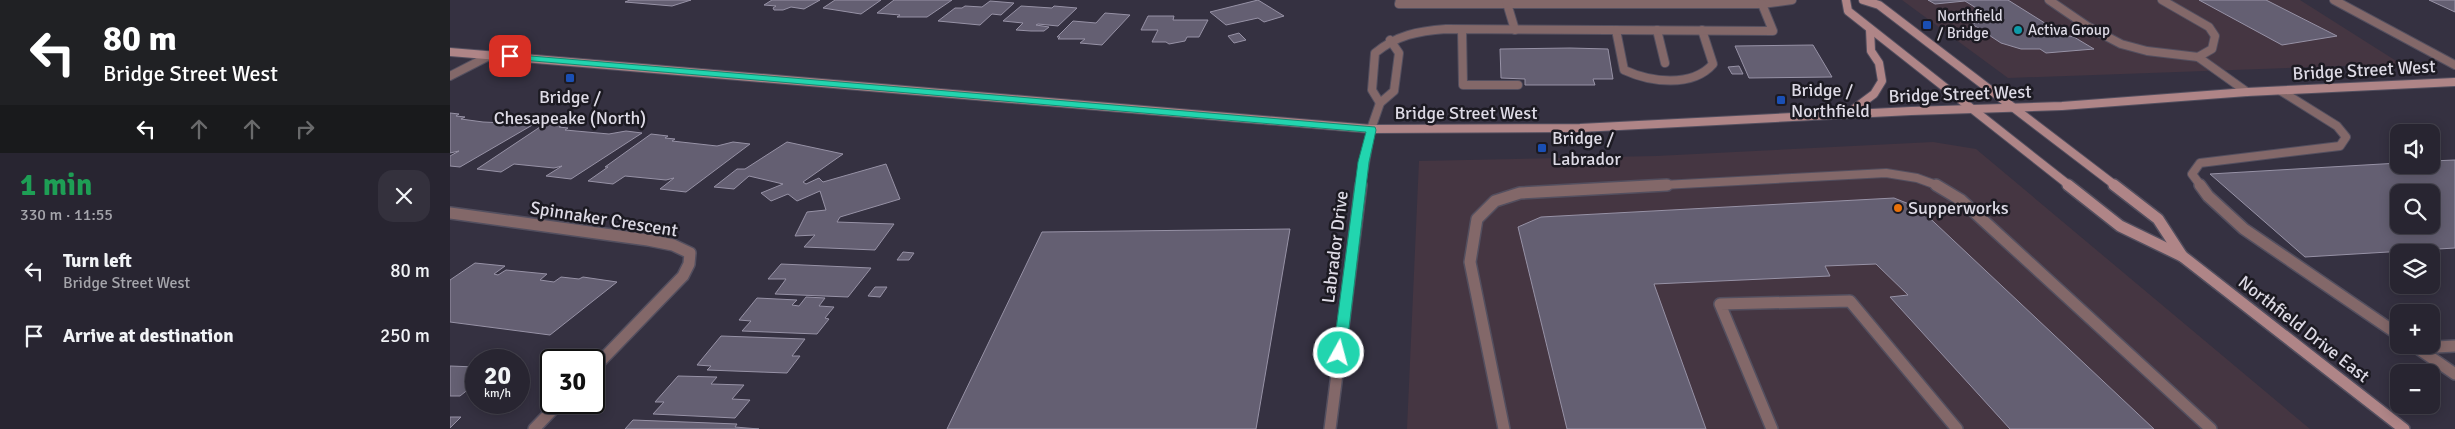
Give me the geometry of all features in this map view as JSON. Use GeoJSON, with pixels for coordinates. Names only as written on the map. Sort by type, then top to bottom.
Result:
{"type":"FeatureCollection","features":[{"type":"Feature","properties":{"kind":"main road","name":"Northfield Drive East"},"geometry":{"type":"LineString","coordinates":[[1846,0],[1848,11],[2120,226],[2182,256],[2404,429]]}},
{"type":"Feature","properties":{"kind":"main road","name":"Northfield Drive East"},"geometry":{"type":"LineString","coordinates":[[1863,0],[1879,6],[2158,219],[2182,256]]}},
{"type":"Feature","properties":{"kind":"main road"},"geometry":{"type":"LineString","coordinates":[[1846,115],[1873,97],[1880,89],[1882,80],[1880,64],[1871,51],[1870,29]]}},
{"type":"Feature","properties":{"kind":"main road","name":"Bridge Street West"},"geometry":{"type":"LineString","coordinates":[[450,52],[1371,130],[1580,128],[2062,106],[2247,92],[2455,82]]}},
{"type":"Feature","properties":{"kind":"street"},"geometry":{"type":"LineString","coordinates":[[1400,0],[1400,4],[1456,2],[1762,4],[1792,0]]}},
{"type":"Feature","properties":{"kind":"street"},"geometry":{"type":"LineString","coordinates":[[2049,0],[2087,26],[2121,44],[2147,51],[2198,57],[2247,92]]}},
{"type":"Feature","properties":{"kind":"street"},"geometry":{"type":"LineString","coordinates":[[2162,0],[2209,27],[2215,36],[2212,49],[2198,57]]}},
{"type":"Feature","properties":{"kind":"street"},"geometry":{"type":"LineString","coordinates":[[2334,0],[2455,66]]}},
{"type":"Feature","properties":{"kind":"street"},"geometry":{"type":"LineString","coordinates":[[1506,2],[1515,30]]}},
{"type":"Feature","properties":{"kind":"street"},"geometry":{"type":"LineString","coordinates":[[1390,40],[1399,53],[1394,91],[1380,103],[1372,90],[1375,53],[1390,40],[1405,33],[1462,30],[1773,31],[1762,4]]}},
{"type":"Feature","properties":{"kind":"street"},"geometry":{"type":"LineString","coordinates":[[1462,30],[1463,85],[1518,85]]}},
{"type":"Feature","properties":{"kind":"street"},"geometry":{"type":"LineString","coordinates":[[1616,30],[1624,70],[1645,79],[1661,80],[1697,76],[1710,70],[1713,64],[1702,30]]}},
{"type":"Feature","properties":{"kind":"street"},"geometry":{"type":"LineString","coordinates":[[1657,30],[1665,63]]}},
{"type":"Feature","properties":{"kind":"street"},"geometry":{"type":"LineString","coordinates":[[450,76],[491,55]]}},
{"type":"Feature","properties":{"kind":"street"},"geometry":{"type":"LineString","coordinates":[[2282,91],[2338,126],[2346,137],[2340,146],[2200,163],[2192,174],[2208,196],[2244,229],[2390,329]]}},
{"type":"Feature","properties":{"kind":"street","name":"Labrador Drive"},"geometry":{"type":"LineString","coordinates":[[1330,429],[1364,162],[1371,130],[1380,103]]}},
{"type":"Feature","properties":{"kind":"street"},"geometry":{"type":"LineString","coordinates":[[1504,429],[1470,262],[1477,219],[1495,201],[1520,193],[1886,173],[1915,175],[1942,186],[1961,200],[2211,429]]}},
{"type":"Feature","properties":{"kind":"street","name":"Spinnaker Crescent"},"geometry":{"type":"LineString","coordinates":[[450,214],[648,240],[673,245],[690,253],[689,264],[683,276],[605,357]]}},
{"type":"Feature","properties":{"kind":"street"},"geometry":{"type":"LineString","coordinates":[[1772,429],[1720,304],[1850,301],[1957,429]]}},
{"type":"Feature","properties":{"kind":"street"},"geometry":{"type":"LineString","coordinates":[[2440,346],[2455,346]]}},
{"type":"Feature","properties":{"kind":"street"},"geometry":{"type":"LineString","coordinates":[[2426,354],[2455,374]]}},
{"type":"Feature","properties":{"kind":"street"},"geometry":{"type":"LineString","coordinates":[[534,429],[548,414]]}},
{"type":"Feature","properties":{"kind":"shaded area"},"geometry":{"type":"Polygon","coordinates":[[[1902,0],[2300,0],[2401,64],[2008,78],[1902,0]]]}},
{"type":"Feature","properties":{"kind":"shaded area"},"geometry":{"type":"Polygon","coordinates":[[[1933,142],[1976,149],[2310,429],[1407,429],[1419,161],[1656,156],[1933,142]]]}},
{"type":"Feature","properties":{"kind":"building"},"geometry":{"type":"Polygon","coordinates":[[[630,0],[691,0],[672,6],[625,2],[630,0]]]}},
{"type":"Feature","properties":{"kind":"building"},"geometry":{"type":"Polygon","coordinates":[[[772,0],[820,0],[804,9],[791,7],[783,10],[774,10],[773,8],[776,6],[764,5],[772,0]]]}},
{"type":"Feature","properties":{"kind":"building"},"geometry":{"type":"Polygon","coordinates":[[[835,0],[881,0],[861,14],[823,8],[835,0]]]}},
{"type":"Feature","properties":{"kind":"building"},"geometry":{"type":"Polygon","coordinates":[[[894,0],[952,0],[927,17],[897,17],[900,15],[877,13],[894,0]]]}},
{"type":"Feature","properties":{"kind":"building"},"geometry":{"type":"Polygon","coordinates":[[[1258,0],[1284,16],[1264,22],[1258,18],[1226,25],[1210,12],[1258,0]]]}},
{"type":"Feature","properties":{"kind":"building","name":"Activa Group"},"geometry":{"type":"Polygon","coordinates":[[[1928,0],[2008,0],[2064,35],[2074,37],[2094,49],[2046,53],[2040,49],[2021,49],[2001,43],[1972,24],[1995,20],[1965,1],[1935,4],[1928,0]]]}},
{"type":"Feature","properties":{"kind":"building"},"geometry":{"type":"Polygon","coordinates":[[[2199,0],[2266,0],[2337,36],[2282,45],[2199,0]]]}},
{"type":"Feature","properties":{"kind":"building"},"geometry":{"type":"Polygon","coordinates":[[[2429,0],[2455,0],[2455,12],[2429,0]]]}},
{"type":"Feature","properties":{"kind":"building"},"geometry":{"type":"Polygon","coordinates":[[[990,1],[1014,3],[1001,15],[992,14],[980,25],[938,21],[955,8],[965,6],[982,7],[990,1]]]}},
{"type":"Feature","properties":{"kind":"building"},"geometry":{"type":"Polygon","coordinates":[[[1021,6],[1077,8],[1058,26],[1038,24],[1036,25],[1049,27],[1044,31],[1031,31],[1016,30],[1023,23],[1003,21],[1021,6]]]}},
{"type":"Feature","properties":{"kind":"building"},"geometry":{"type":"Polygon","coordinates":[[[1105,13],[1130,15],[1102,45],[1080,43],[1085,39],[1058,39],[1060,37],[1057,37],[1073,21],[1096,23],[1105,13]]]}},
{"type":"Feature","properties":{"kind":"building"},"geometry":{"type":"Polygon","coordinates":[[[1148,16],[1174,16],[1173,20],[1208,20],[1199,37],[1187,37],[1185,41],[1169,44],[1166,42],[1152,42],[1158,30],[1141,30],[1148,16]]]}},
{"type":"Feature","properties":{"kind":"building"},"geometry":{"type":"Polygon","coordinates":[[[1239,33],[1246,40],[1234,43],[1228,36],[1239,33]]]}},
{"type":"Feature","properties":{"kind":"building"},"geometry":{"type":"Polygon","coordinates":[[[1813,45],[1832,77],[1749,78],[1735,46],[1813,45]]]}},
{"type":"Feature","properties":{"kind":"building"},"geometry":{"type":"Polygon","coordinates":[[[1500,49],[1608,49],[1613,79],[1593,79],[1595,85],[1525,85],[1525,79],[1501,78],[1500,49]]]}},
{"type":"Feature","properties":{"kind":"building"},"geometry":{"type":"Polygon","coordinates":[[[1739,66],[1743,74],[1732,74],[1728,67],[1739,66]]]}},
{"type":"Feature","properties":{"kind":"building"},"geometry":{"type":"Polygon","coordinates":[[[450,113],[465,117],[461,119],[483,122],[505,123],[511,119],[520,120],[525,118],[541,120],[460,167],[450,166],[450,156],[459,151],[450,153],[450,113]]]}},
{"type":"Feature","properties":{"kind":"building"},"geometry":{"type":"Polygon","coordinates":[[[546,123],[562,125],[559,127],[568,128],[565,130],[609,134],[626,131],[642,133],[571,179],[546,176],[562,166],[554,168],[514,164],[501,172],[477,169],[546,123]]]}},
{"type":"Feature","properties":{"kind":"building"},"geometry":{"type":"Polygon","coordinates":[[[651,134],[668,136],[665,138],[675,139],[672,141],[717,146],[733,142],[750,144],[686,192],[660,189],[674,178],[666,180],[625,176],[613,184],[588,181],[651,134]]]}},
{"type":"Feature","properties":{"kind":"building"},"geometry":{"type":"Polygon","coordinates":[[[787,142],[843,154],[803,182],[806,184],[819,178],[823,182],[886,164],[900,199],[840,217],[837,222],[894,224],[875,250],[804,247],[815,235],[795,236],[807,212],[826,210],[820,191],[797,201],[788,194],[771,201],[761,193],[783,184],[749,176],[734,189],[714,187],[737,169],[745,169],[787,142]]]}},
{"type":"Feature","properties":{"kind":"building"},"geometry":{"type":"Polygon","coordinates":[[[2455,160],[2455,248],[2440,249],[2440,244],[2390,244],[2390,252],[2305,257],[2210,174],[2390,164],[2390,174],[2440,174],[2440,161],[2455,160]]]}},
{"type":"Feature","properties":{"kind":"building"},"geometry":{"type":"Polygon","coordinates":[[[1894,198],[1919,208],[2154,429],[2010,429],[1890,297],[1908,295],[1876,264],[1825,266],[1830,276],[1654,284],[1706,429],[1567,429],[1518,227],[1541,217],[1894,198]]]}},
{"type":"Feature","properties":{"kind":"building"},"geometry":{"type":"Polygon","coordinates":[[[1290,229],[1256,429],[947,429],[1042,232],[1290,229]]]}},
{"type":"Feature","properties":{"kind":"building"},"geometry":{"type":"Polygon","coordinates":[[[903,252],[914,253],[909,260],[897,260],[903,252]]]}},
{"type":"Feature","properties":{"kind":"building"},"geometry":{"type":"Polygon","coordinates":[[[475,263],[505,266],[494,274],[498,275],[506,270],[547,274],[540,280],[554,282],[561,277],[579,279],[583,277],[617,282],[550,335],[450,322],[450,280],[475,263]]]}},
{"type":"Feature","properties":{"kind":"building"},"geometry":{"type":"Polygon","coordinates":[[[781,264],[871,268],[848,297],[775,294],[786,279],[768,279],[781,264]]]}},
{"type":"Feature","properties":{"kind":"building"},"geometry":{"type":"Polygon","coordinates":[[[875,287],[887,287],[880,297],[868,296],[875,287]]]}},
{"type":"Feature","properties":{"kind":"building"},"geometry":{"type":"Polygon","coordinates":[[[806,297],[825,298],[819,306],[834,307],[825,318],[829,319],[817,334],[742,331],[751,321],[739,320],[757,298],[797,300],[792,305],[799,306],[806,297]]]}},
{"type":"Feature","properties":{"kind":"building"},"geometry":{"type":"Polygon","coordinates":[[[721,336],[805,339],[792,356],[800,356],[787,373],[707,370],[711,366],[697,365],[721,336]]]}},
{"type":"Feature","properties":{"kind":"building"},"geometry":{"type":"Polygon","coordinates":[[[450,366],[465,367],[465,392],[460,396],[450,396],[450,366]]]}},
{"type":"Feature","properties":{"kind":"building"},"geometry":{"type":"Polygon","coordinates":[[[678,376],[717,377],[711,384],[744,385],[732,399],[750,400],[735,418],[653,414],[664,402],[655,402],[678,376]]]}},
{"type":"Feature","properties":{"kind":"building"},"geometry":{"type":"Polygon","coordinates":[[[450,417],[461,417],[450,428],[450,417]]]}},
{"type":"Feature","properties":{"kind":"building"},"geometry":{"type":"Polygon","coordinates":[[[633,420],[737,424],[735,427],[759,429],[625,429],[633,420]]]}},
{"type":"Feature","properties":{"kind":"place","name":"Northfield / Bridge"},"geometry":{"type":"Point","coordinates":[1927,25]}},
{"type":"Feature","properties":{"kind":"place","name":"Activa Group"},"geometry":{"type":"Point","coordinates":[2018,30]}},
{"type":"Feature","properties":{"kind":"place","name":"Bridge / Chesapeake (North)"},"geometry":{"type":"Point","coordinates":[570,78]}},
{"type":"Feature","properties":{"kind":"place","name":"Bridge / Northfield"},"geometry":{"type":"Point","coordinates":[1781,100]}},
{"type":"Feature","properties":{"kind":"place","name":"Bridge / Labrador"},"geometry":{"type":"Point","coordinates":[1542,148]}},
{"type":"Feature","properties":{"kind":"place","name":"Supperworks"},"geometry":{"type":"Point","coordinates":[1898,208]}},
{"type":"Feature","properties":{"kind":"route"},"geometry":{"type":"LineString","coordinates":[[510,56],[1371,130],[1365,155],[1339,353]]}}]}
